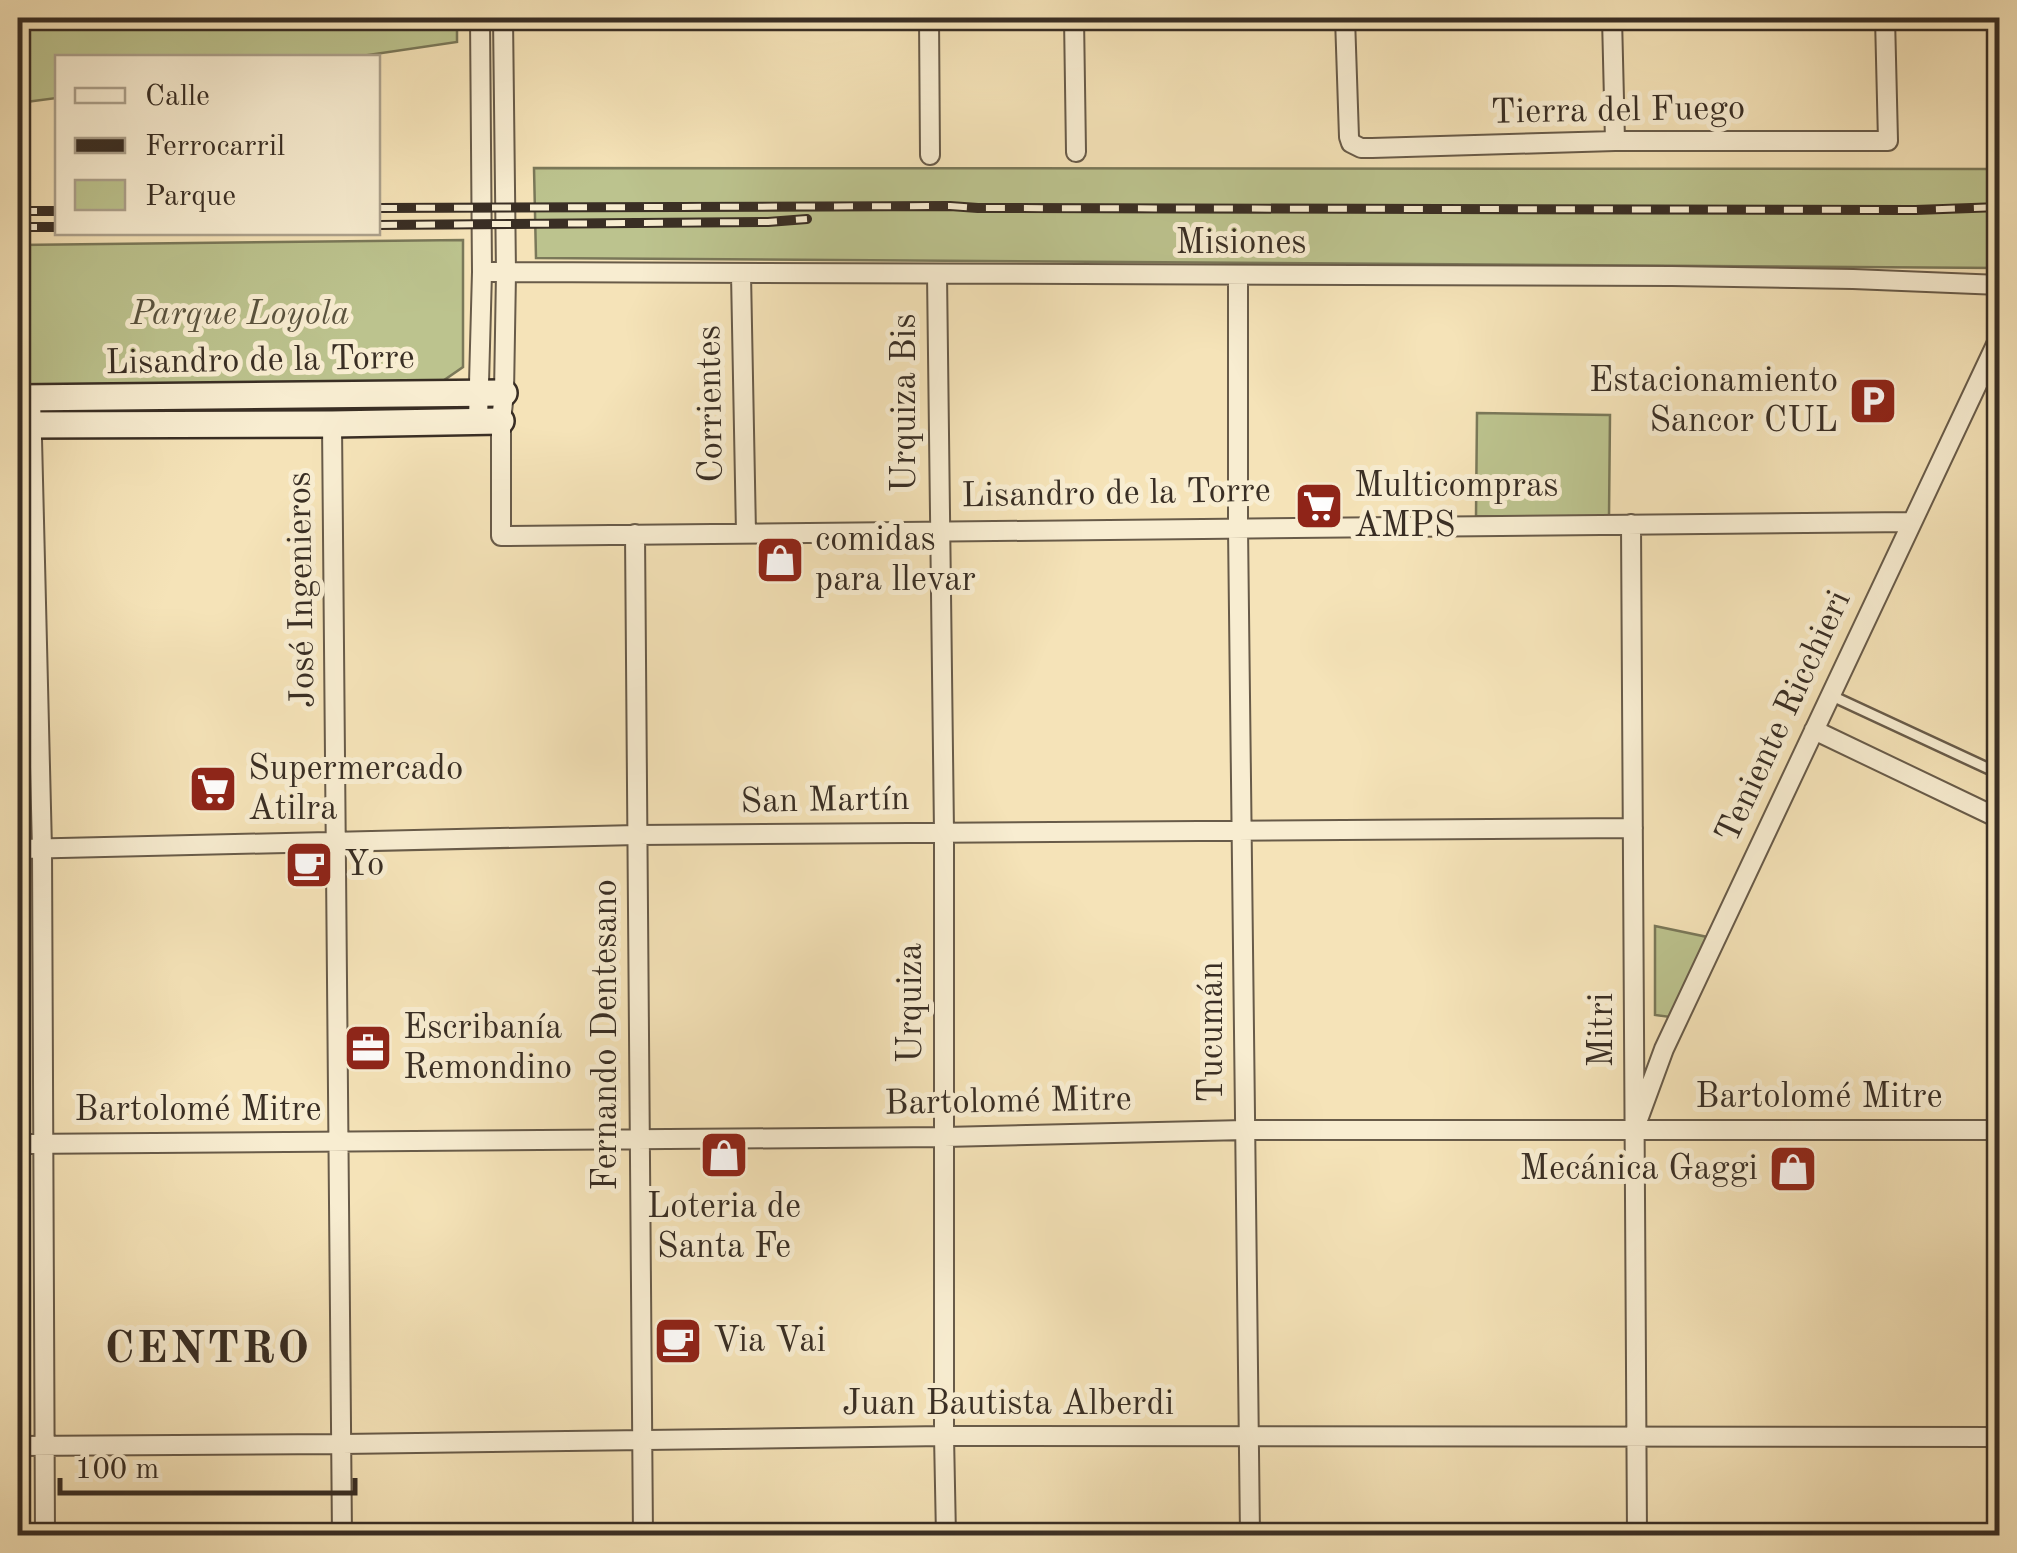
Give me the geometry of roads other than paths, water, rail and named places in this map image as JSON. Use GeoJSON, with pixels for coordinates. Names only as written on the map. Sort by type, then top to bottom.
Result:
{"type":"FeatureCollection","features":[{"type":"Feature","properties":{"kind":"street"},"geometry":{"type":"LineString","coordinates":[[480,18],[482,272],[492,393]]}},
{"type":"Feature","properties":{"kind":"street"},"geometry":{"type":"LineString","coordinates":[[489,421],[506,272],[503,18]]}},
{"type":"Feature","properties":{"kind":"street"},"geometry":{"type":"LineString","coordinates":[[929,18],[930,155]]}},
{"type":"Feature","properties":{"kind":"street"},"geometry":{"type":"LineString","coordinates":[[1074,18],[1076,152]]}},
{"type":"Feature","properties":{"kind":"street","name":"Tierra del Fuego"},"geometry":{"type":"LineString","coordinates":[[1345,18],[1351,143],[1360,148],[1615,141],[1888,141],[1886,18]]}},
{"type":"Feature","properties":{"kind":"street"},"geometry":{"type":"LineString","coordinates":[[1612,18],[1615,141]]}},
{"type":"Feature","properties":{"kind":"street","name":"Misiones"},"geometry":{"type":"LineString","coordinates":[[482,272],[1672,276],[2000,284]]}},
{"type":"Feature","properties":{"kind":"street","name":"Corrientes"},"geometry":{"type":"LineString","coordinates":[[741,274],[746,533]]}},
{"type":"Feature","properties":{"kind":"street","name":"Urquiza Bis"},"geometry":{"type":"LineString","coordinates":[[937,274],[939,531]]}},
{"type":"Feature","properties":{"kind":"street","name":"Tucumán"},"geometry":{"type":"LineString","coordinates":[[1238,276],[1250,1536]]}},
{"type":"Feature","properties":{"kind":"street","name":"Teniente Ricchieri"},"geometry":{"type":"LineString","coordinates":[[1635,1129],[1664,1048],[2000,336]]}},
{"type":"Feature","properties":{"kind":"street","name":"Lisandro de la Torre"},"geometry":{"type":"LineString","coordinates":[[24,398],[492,393]]}},
{"type":"Feature","properties":{"kind":"street"},"geometry":{"type":"LineString","coordinates":[[24,398],[42,849],[46,1536]]}},
{"type":"Feature","properties":{"kind":"street","name":"Lisandro de la Torre"},"geometry":{"type":"LineString","coordinates":[[26,425],[489,421],[502,536],[1912,522]]}},
{"type":"Feature","properties":{"kind":"street","name":"José Ingenieros"},"geometry":{"type":"LineString","coordinates":[[332,424],[342,1536]]}},
{"type":"Feature","properties":{"kind":"street","name":"Mitri"},"geometry":{"type":"LineString","coordinates":[[1631,524],[1638,1536]]}},
{"type":"Feature","properties":{"kind":"street","name":"Urquiza"},"geometry":{"type":"LineString","coordinates":[[939,531],[946,1536]]}},
{"type":"Feature","properties":{"kind":"street","name":"Fernando Dentesano"},"geometry":{"type":"LineString","coordinates":[[634,534],[643,1536]]}},
{"type":"Feature","properties":{"kind":"street"},"geometry":{"type":"LineString","coordinates":[[1814,730],[2000,819]]}},
{"type":"Feature","properties":{"kind":"street","name":"San Martín"},"geometry":{"type":"LineString","coordinates":[[18,849],[637,835],[1633,828]]}},
{"type":"Feature","properties":{"kind":"street","name":"Bartolomé Mitre"},"geometry":{"type":"LineString","coordinates":[[18,1144],[1245,1130],[2000,1130]]}},
{"type":"Feature","properties":{"kind":"street","name":"Juan Bautista Alberdi"},"geometry":{"type":"LineString","coordinates":[[18,1446],[944,1436],[2000,1437]]}},
{"type":"Feature","properties":{"kind":"lane"},"geometry":{"type":"LineString","coordinates":[[1830,695],[2000,774]]}},
{"type":"Feature","properties":{"kind":"railway"},"geometry":{"type":"LineString","coordinates":[[380,208],[2000,207]]}},
{"type":"Feature","properties":{"kind":"railway"},"geometry":{"type":"LineString","coordinates":[[18,211],[55,211]]}},
{"type":"Feature","properties":{"kind":"railway"},"geometry":{"type":"LineString","coordinates":[[380,225],[807,219]]}},
{"type":"Feature","properties":{"kind":"railway"},"geometry":{"type":"LineString","coordinates":[[18,227],[55,227]]}},
{"type":"Feature","properties":{"kind":"place","name":"Estacionamiento Sancor CUL"},"geometry":{"type":"Point","coordinates":[1873,401]}},
{"type":"Feature","properties":{"kind":"place","name":"Multicompras AMPS"},"geometry":{"type":"Point","coordinates":[1319,506]}},
{"type":"Feature","properties":{"kind":"place","name":"comidas para llevar"},"geometry":{"type":"Point","coordinates":[780,560]}},
{"type":"Feature","properties":{"kind":"place","name":"Supermercado Atilra"},"geometry":{"type":"Point","coordinates":[213,789]}},
{"type":"Feature","properties":{"kind":"place","name":"Yo"},"geometry":{"type":"Point","coordinates":[309,865]}},
{"type":"Feature","properties":{"kind":"place","name":"Escribanía Remondino"},"geometry":{"type":"Point","coordinates":[368,1048]}},
{"type":"Feature","properties":{"kind":"place","name":"Loteria de Santa Fe"},"geometry":{"type":"Point","coordinates":[724,1155]}},
{"type":"Feature","properties":{"kind":"place","name":"Mecánica Gaggi"},"geometry":{"type":"Point","coordinates":[1793,1169]}},
{"type":"Feature","properties":{"kind":"place","name":"Via Vai"},"geometry":{"type":"Point","coordinates":[678,1341]}},
{"type":"Feature","properties":{"kind":"district","name":"CENTRO"},"geometry":{"type":"Point","coordinates":[208,1350]}},
{"type":"Feature","properties":{"kind":"park label","name":"Parque Loyola"},"geometry":{"type":"Point","coordinates":[240,314]}}]}
